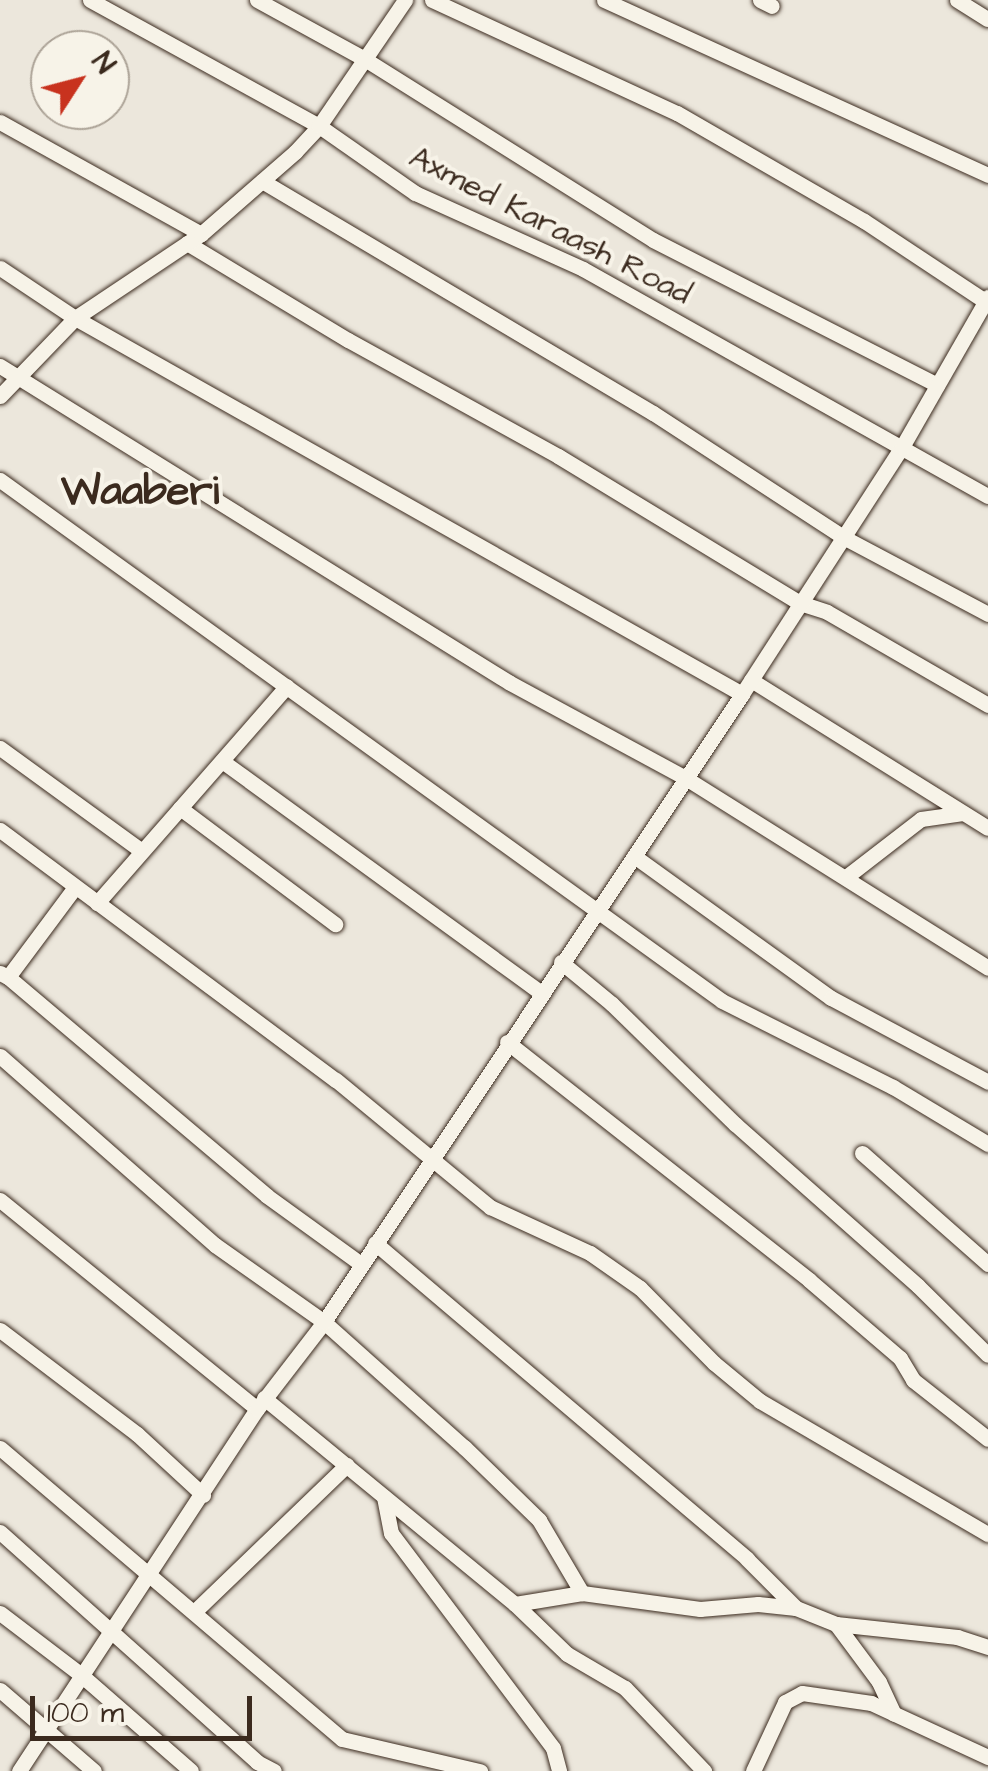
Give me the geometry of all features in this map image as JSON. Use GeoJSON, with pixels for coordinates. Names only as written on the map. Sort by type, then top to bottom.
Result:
{"type":"FeatureCollection","features":[{"type":"Feature","properties":{"kind":"street","name":"Axmed Karaash Road"},"geometry":{"type":"LineString","coordinates":[[90,0],[319,126],[415,194],[583,268],[988,496]]}},
{"type":"Feature","properties":{"kind":"street"},"geometry":{"type":"LineString","coordinates":[[257,0],[363,58],[653,240],[937,385]]}},
{"type":"Feature","properties":{"kind":"street"},"geometry":{"type":"LineString","coordinates":[[0,396],[75,318],[194,238],[319,126],[405,0]]}},
{"type":"Feature","properties":{"kind":"street"},"geometry":{"type":"LineString","coordinates":[[19,1771],[260,1403],[324,1322],[746,687],[902,447],[987,300],[864,221],[677,112],[432,0]]}},
{"type":"Feature","properties":{"kind":"street"},"geometry":{"type":"LineString","coordinates":[[604,0],[988,175]]}},
{"type":"Feature","properties":{"kind":"street"},"geometry":{"type":"LineString","coordinates":[[957,0],[988,19]]}},
{"type":"Feature","properties":{"kind":"street"},"geometry":{"type":"LineString","coordinates":[[0,122],[194,238],[348,340],[558,456],[800,604],[827,612],[988,705]]}},
{"type":"Feature","properties":{"kind":"street"},"geometry":{"type":"LineString","coordinates":[[262,181],[653,412],[843,537],[988,614]]}},
{"type":"Feature","properties":{"kind":"street"},"geometry":{"type":"LineString","coordinates":[[0,268],[75,318],[746,687],[988,828]]}},
{"type":"Feature","properties":{"kind":"street"},"geometry":{"type":"LineString","coordinates":[[0,366],[510,684],[684,777],[988,968]]}},
{"type":"Feature","properties":{"kind":"street"},"geometry":{"type":"LineString","coordinates":[[0,480],[722,1000],[893,1087],[988,1144]]}},
{"type":"Feature","properties":{"kind":"street"},"geometry":{"type":"LineString","coordinates":[[97,903],[287,686]]}},
{"type":"Feature","properties":{"kind":"street"},"geometry":{"type":"LineString","coordinates":[[0,748],[142,851]]}},
{"type":"Feature","properties":{"kind":"street"},"geometry":{"type":"LineString","coordinates":[[222,760],[541,993]]}},
{"type":"Feature","properties":{"kind":"street"},"geometry":{"type":"LineString","coordinates":[[180,808],[336,924]]}},
{"type":"Feature","properties":{"kind":"street"},"geometry":{"type":"LineString","coordinates":[[846,877],[922,820],[963,813]]}},
{"type":"Feature","properties":{"kind":"street"},"geometry":{"type":"LineString","coordinates":[[0,830],[431,1156],[490,1207],[590,1253],[640,1288],[714,1363],[760,1400],[988,1534]]}},
{"type":"Feature","properties":{"kind":"street"},"geometry":{"type":"LineString","coordinates":[[634,856],[831,998],[988,1082]]}},
{"type":"Feature","properties":{"kind":"street"},"geometry":{"type":"LineString","coordinates":[[76,886],[4,975],[267,1196],[362,1264]]}},
{"type":"Feature","properties":{"kind":"street"},"geometry":{"type":"LineString","coordinates":[[562,962],[612,1004],[735,1124],[918,1286],[988,1355]]}},
{"type":"Feature","properties":{"kind":"street"},"geometry":{"type":"LineString","coordinates":[[507,1042],[809,1280],[900,1358],[914,1380],[988,1439]]}},
{"type":"Feature","properties":{"kind":"street"},"geometry":{"type":"LineString","coordinates":[[0,1056],[215,1245],[324,1322],[540,1520],[582,1593]]}},
{"type":"Feature","properties":{"kind":"street"},"geometry":{"type":"LineString","coordinates":[[862,1153],[988,1264]]}},
{"type":"Feature","properties":{"kind":"street"},"geometry":{"type":"LineString","coordinates":[[0,1200],[260,1403],[347,1464],[515,1604],[567,1654],[625,1688],[704,1771]]}},
{"type":"Feature","properties":{"kind":"street"},"geometry":{"type":"LineString","coordinates":[[375,1243],[747,1559],[796,1608]]}},
{"type":"Feature","properties":{"kind":"street"},"geometry":{"type":"LineString","coordinates":[[0,1330],[136,1434],[203,1495]]}},
{"type":"Feature","properties":{"kind":"street"},"geometry":{"type":"LineString","coordinates":[[0,1448],[342,1739],[480,1771]]}},
{"type":"Feature","properties":{"kind":"street"},"geometry":{"type":"LineString","coordinates":[[194,1612],[347,1464]]}},
{"type":"Feature","properties":{"kind":"street"},"geometry":{"type":"LineString","coordinates":[[384,1497],[391,1532],[553,1748],[559,1771]]}},
{"type":"Feature","properties":{"kind":"street"},"geometry":{"type":"LineString","coordinates":[[0,1532],[257,1762],[274,1771]]}},
{"type":"Feature","properties":{"kind":"street"},"geometry":{"type":"LineString","coordinates":[[515,1604],[582,1593],[700,1609],[758,1604],[796,1608],[836,1624],[956,1637],[988,1646]]}},
{"type":"Feature","properties":{"kind":"street"},"geometry":{"type":"LineString","coordinates":[[0,1613],[80,1674],[190,1771]]}},
{"type":"Feature","properties":{"kind":"street"},"geometry":{"type":"LineString","coordinates":[[836,1624],[879,1682],[894,1714]]}},
{"type":"Feature","properties":{"kind":"street"},"geometry":{"type":"LineString","coordinates":[[0,1690],[94,1771]]}},
{"type":"Feature","properties":{"kind":"street"},"geometry":{"type":"LineString","coordinates":[[754,1771],[785,1702],[802,1692],[870,1703],[988,1757]]}},
{"type":"Feature","properties":{"kind":"district","name":"Waaberi"},"geometry":{"type":"Point","coordinates":[140,492]}}]}
